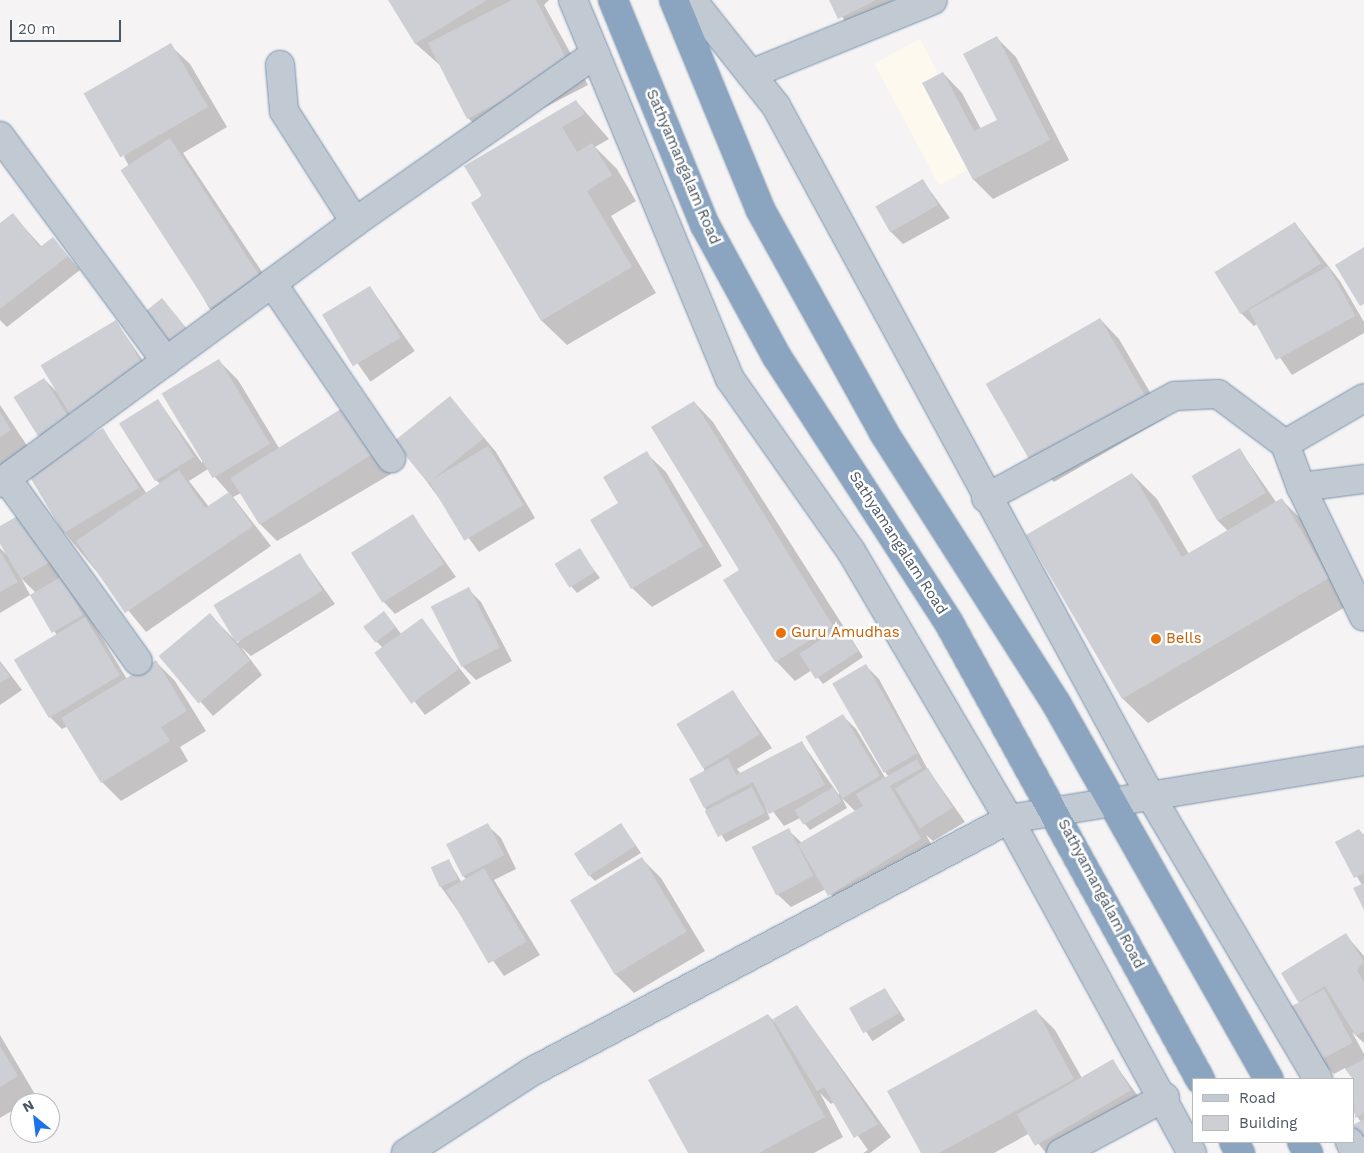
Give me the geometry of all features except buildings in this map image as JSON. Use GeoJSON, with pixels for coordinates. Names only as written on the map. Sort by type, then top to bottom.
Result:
{"type":"FeatureCollection","features":[{"type":"Feature","properties":{"kind":"highway","name":"Sathyamangalam Road"},"geometry":{"type":"LineString","coordinates":[[613,0],[705,225],[777,357],[949,623],[1057,812],[1199,1078]]}},
{"type":"Feature","properties":{"kind":"highway"},"geometry":{"type":"LineString","coordinates":[[674,0],[760,209],[884,433],[1056,703],[1268,1078]]}},
{"type":"Feature","properties":{"kind":"street"},"geometry":{"type":"LineString","coordinates":[[573,0],[730,379],[852,551],[1009,819],[1165,1097],[1192,1153]]}},
{"type":"Feature","properties":{"kind":"street"},"geometry":{"type":"LineString","coordinates":[[692,0],[776,106],[986,498],[1150,795],[1317,1078]]}},
{"type":"Feature","properties":{"kind":"street"},"geometry":{"type":"LineString","coordinates":[[751,74],[933,0]]}},
{"type":"Feature","properties":{"kind":"street"},"geometry":{"type":"LineString","coordinates":[[138,661],[4,481],[355,222],[595,54]]}},
{"type":"Feature","properties":{"kind":"street"},"geometry":{"type":"LineString","coordinates":[[280,65],[284,111],[355,222]]}},
{"type":"Feature","properties":{"kind":"street"},"geometry":{"type":"LineString","coordinates":[[0,136],[166,361]]}},
{"type":"Feature","properties":{"kind":"street"},"geometry":{"type":"LineString","coordinates":[[272,283],[391,458]]}},
{"type":"Feature","properties":{"kind":"street"},"geometry":{"type":"LineString","coordinates":[[986,498],[1175,396],[1218,394],[1285,444],[1301,487],[1364,618]]}},
{"type":"Feature","properties":{"kind":"street"},"geometry":{"type":"LineString","coordinates":[[1285,444],[1364,398]]}},
{"type":"Feature","properties":{"kind":"street"},"geometry":{"type":"LineString","coordinates":[[1301,487],[1364,479]]}},
{"type":"Feature","properties":{"kind":"street"},"geometry":{"type":"LineString","coordinates":[[406,1153],[531,1072],[1009,819],[1364,761]]}},
{"type":"Feature","properties":{"kind":"street"},"geometry":{"type":"LineString","coordinates":[[1061,1153],[1165,1097]]}},
{"type":"Feature","properties":{"kind":"shaded area"},"geometry":{"type":"Polygon","coordinates":[[[920,39],[985,161],[939,185],[874,63],[920,39]]]}},
{"type":"Feature","properties":{"kind":"place","name":"Guru Amudhas"},"geometry":{"type":"Point","coordinates":[781,633]}},
{"type":"Feature","properties":{"kind":"place","name":"Bells"},"geometry":{"type":"Point","coordinates":[1156,639]}}]}
